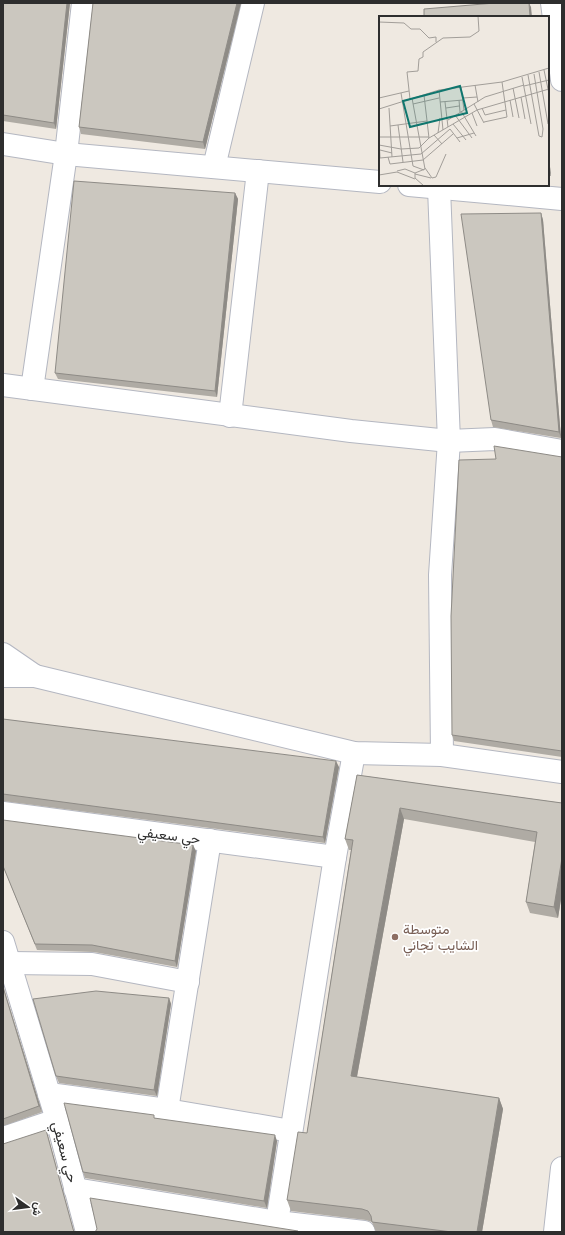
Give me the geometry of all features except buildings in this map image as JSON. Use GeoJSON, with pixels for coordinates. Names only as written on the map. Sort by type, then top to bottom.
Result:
{"type":"FeatureCollection","features":[{"type":"Feature","properties":{"kind":"street"},"geometry":{"type":"LineString","coordinates":[[32,389],[66,154],[83,3]]}},
{"type":"Feature","properties":{"kind":"street"},"geometry":{"type":"LineString","coordinates":[[214,167],[253,3]]}},
{"type":"Feature","properties":{"kind":"street"},"geometry":{"type":"LineString","coordinates":[[552,3],[562,80]]}},
{"type":"Feature","properties":{"kind":"street"},"geometry":{"type":"LineString","coordinates":[[3,144],[66,154],[379,182]]}},
{"type":"Feature","properties":{"kind":"street"},"geometry":{"type":"LineString","coordinates":[[230,416],[258,171]]}},
{"type":"Feature","properties":{"kind":"street"},"geometry":{"type":"LineString","coordinates":[[419,186],[562,199]]}},
{"type":"Feature","properties":{"kind":"street"},"geometry":{"type":"LineString","coordinates":[[439,188],[449,441],[440,574],[442,755]]}},
{"type":"Feature","properties":{"kind":"street"},"geometry":{"type":"LineString","coordinates":[[3,385],[351,432],[449,441],[495,439],[562,451]]}},
{"type":"Feature","properties":{"kind":"street"},"geometry":{"type":"LineString","coordinates":[[3,654],[35,676]]}},
{"type":"Feature","properties":{"kind":"street"},"geometry":{"type":"LineString","coordinates":[[3,676],[35,676],[354,753],[442,755],[562,772]]}},
{"type":"Feature","properties":{"kind":"street"},"geometry":{"type":"LineString","coordinates":[[277,1222],[335,857],[354,753]]}},
{"type":"Feature","properties":{"kind":"street","name":"حي سعيفي"},"geometry":{"type":"LineString","coordinates":[[3,813],[335,857]]}},
{"type":"Feature","properties":{"kind":"street"},"geometry":{"type":"LineString","coordinates":[[167,1110],[210,840]]}},
{"type":"Feature","properties":{"kind":"street"},"geometry":{"type":"LineString","coordinates":[[8,968],[92,964],[188,982]]}},
{"type":"Feature","properties":{"kind":"street","name":"حي سعيفي"},"geometry":{"type":"LineString","coordinates":[[8,968],[57,1120],[75,1189],[312,1229],[364,1232]]}},
{"type":"Feature","properties":{"kind":"street"},"geometry":{"type":"LineString","coordinates":[[49,1094],[167,1110],[292,1130]]}},
{"type":"Feature","properties":{"kind":"street"},"geometry":{"type":"LineString","coordinates":[[3,1138],[57,1120]]}},
{"type":"Feature","properties":{"kind":"street"},"geometry":{"type":"LineString","coordinates":[[555,1232],[562,1168]]}},
{"type":"Feature","properties":{"kind":"street"},"geometry":{"type":"LineString","coordinates":[[75,1189],[87,1232]]}},
{"type":"Feature","properties":{"kind":"place","name":"متوسطة الشايب تجاني"},"geometry":{"type":"Point","coordinates":[395,937]}}]}
